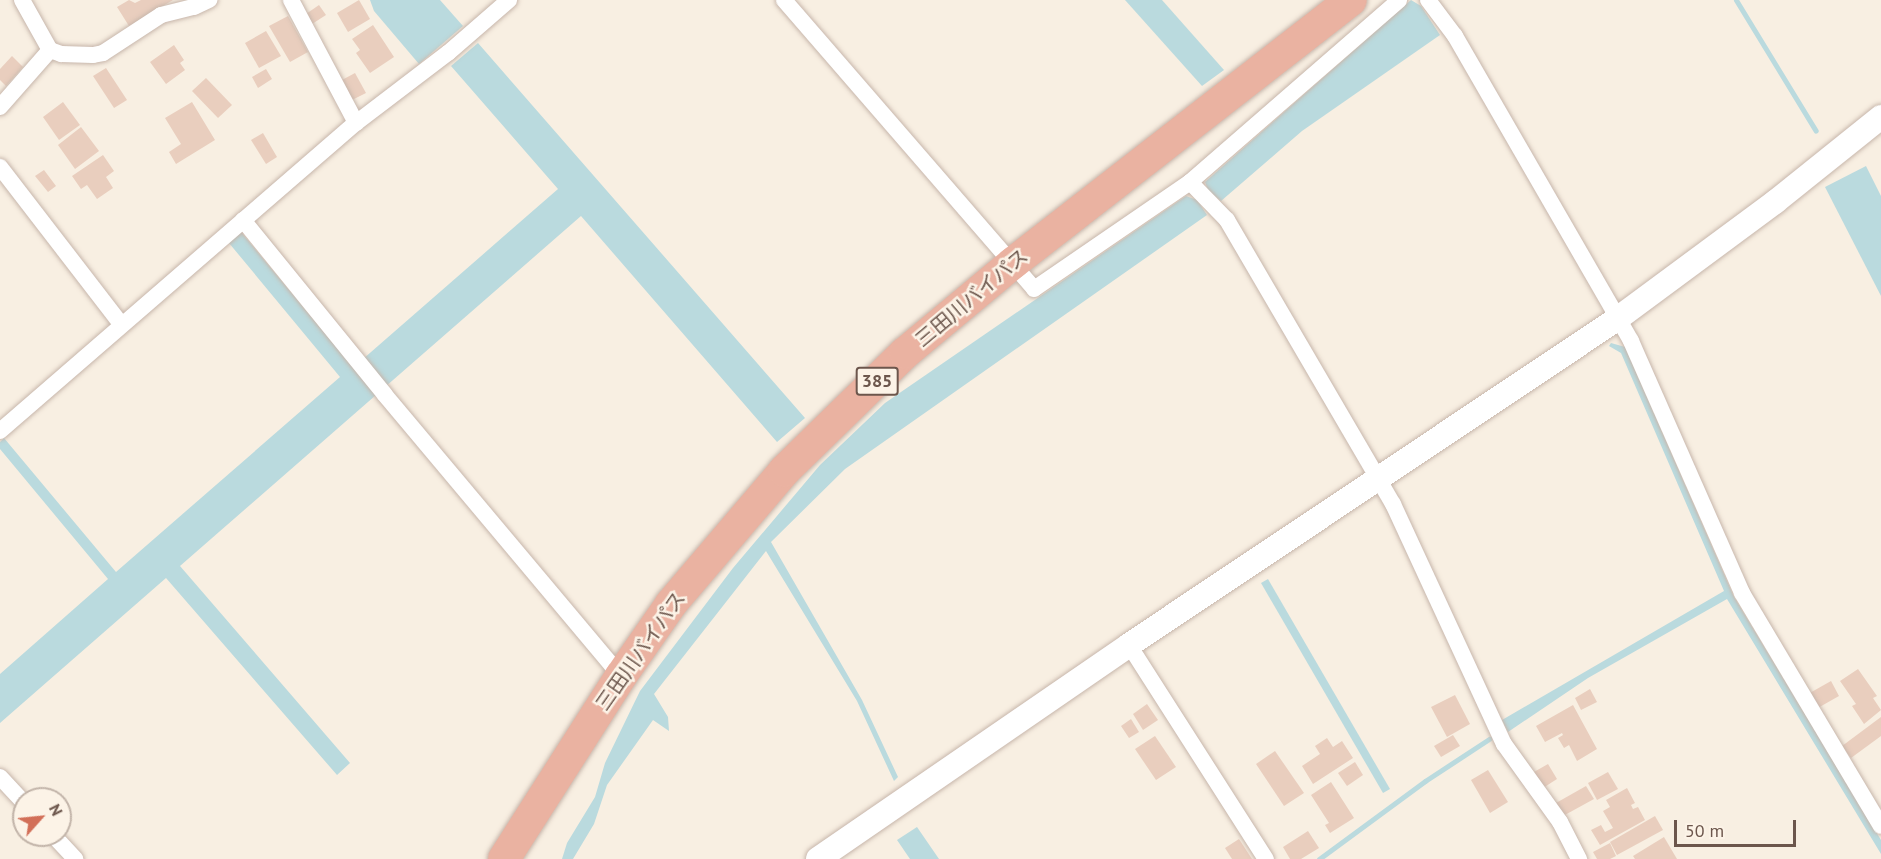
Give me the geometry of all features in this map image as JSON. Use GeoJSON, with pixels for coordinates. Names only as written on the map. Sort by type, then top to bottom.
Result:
{"type":"FeatureCollection","features":[{"type":"Feature","properties":{"kind":"highway","name":"三田川バイパス"},"geometry":{"type":"LineString","coordinates":[[504,859],[621,676],[671,604],[784,471],[905,353],[1013,262],[1351,0]]}},
{"type":"Feature","properties":{"kind":"street"},"geometry":{"type":"LineString","coordinates":[[22,0],[50,50],[61,54],[93,55],[103,53],[161,15],[194,7],[209,0]]}},
{"type":"Feature","properties":{"kind":"street"},"geometry":{"type":"LineString","coordinates":[[291,0],[356,123]]}},
{"type":"Feature","properties":{"kind":"street"},"geometry":{"type":"LineString","coordinates":[[0,431],[356,123],[447,54],[509,0]]}},
{"type":"Feature","properties":{"kind":"street"},"geometry":{"type":"LineString","coordinates":[[783,0],[1013,262],[1034,289],[1190,182],[1399,0]]}},
{"type":"Feature","properties":{"kind":"street"},"geometry":{"type":"LineString","coordinates":[[1428,0],[1455,36],[1631,341],[1742,593],[1881,826]]}},
{"type":"Feature","properties":{"kind":"street"},"geometry":{"type":"LineString","coordinates":[[0,107],[50,50]]}},
{"type":"Feature","properties":{"kind":"street"},"geometry":{"type":"LineString","coordinates":[[818,859],[1129,645],[1617,319],[1775,201],[1881,117]]}},
{"type":"Feature","properties":{"kind":"street"},"geometry":{"type":"LineString","coordinates":[[0,166],[121,324]]}},
{"type":"Feature","properties":{"kind":"street"},"geometry":{"type":"LineString","coordinates":[[1190,182],[1227,220],[1378,477],[1393,504],[1504,744],[1560,822],[1579,859]]}},
{"type":"Feature","properties":{"kind":"street"},"geometry":{"type":"LineString","coordinates":[[243,220],[392,404],[621,676]]}},
{"type":"Feature","properties":{"kind":"street"},"geometry":{"type":"LineString","coordinates":[[1129,645],[1266,859]]}},
{"type":"Feature","properties":{"kind":"street"},"geometry":{"type":"LineString","coordinates":[[0,777],[12,790]]}},
{"type":"Feature","properties":{"kind":"street"},"geometry":{"type":"LineString","coordinates":[[64,847],[75,859]]}},
{"type":"Feature","properties":{"kind":"water"},"geometry":{"type":"Polygon","coordinates":[[[370,0],[440,0],[463,26],[419,64],[374,11],[370,0]]]}},
{"type":"Feature","properties":{"kind":"water"},"geometry":{"type":"Polygon","coordinates":[[[1125,0],[1162,0],[1224,70],[1202,86],[1125,0]]]}},
{"type":"Feature","properties":{"kind":"water"},"geometry":{"type":"Polygon","coordinates":[[[1411,0],[1421,6],[1440,35],[1302,131],[1221,201],[1208,190],[1205,182],[1411,0]]]}},
{"type":"Feature","properties":{"kind":"water"},"geometry":{"type":"Polygon","coordinates":[[[478,43],[805,418],[777,442],[581,216],[385,387],[363,359],[558,189],[451,66],[478,43]]]}},
{"type":"Feature","properties":{"kind":"water"},"geometry":{"type":"Polygon","coordinates":[[[1866,166],[1881,196],[1881,296],[1825,187],[1866,166]]]}},
{"type":"Feature","properties":{"kind":"water"},"geometry":{"type":"Polygon","coordinates":[[[1186,196],[1197,200],[1207,215],[845,469],[771,542],[862,700],[898,777],[894,781],[857,701],[766,551],[654,694],[668,717],[669,731],[653,720],[607,785],[594,824],[573,859],[562,859],[567,843],[595,797],[605,763],[640,691],[733,568],[820,465],[885,403],[1186,196]]]}},
{"type":"Feature","properties":{"kind":"water"},"geometry":{"type":"Polygon","coordinates":[[[241,232],[376,395],[180,566],[350,763],[337,775],[166,578],[0,723],[0,674],[108,579],[0,449],[0,442],[4,438],[116,572],[340,377],[229,243],[241,232]]]}},
{"type":"Feature","properties":{"kind":"water"},"geometry":{"type":"Polygon","coordinates":[[[1611,343],[1625,347],[1734,597],[1881,840],[1881,854],[1727,599],[1588,678],[1508,732],[1502,720],[1724,591],[1621,353],[1609,346],[1611,343]]]}},
{"type":"Feature","properties":{"kind":"water"},"geometry":{"type":"Polygon","coordinates":[[[1268,579],[1390,789],[1383,793],[1261,583],[1268,579]]]}},
{"type":"Feature","properties":{"kind":"water"},"geometry":{"type":"Polygon","coordinates":[[[917,827],[939,859],[910,859],[897,840],[917,827]]]}},
{"type":"Feature","properties":{"kind":"building"},"geometry":{"type":"Polygon","coordinates":[[[129,0],[135,3],[141,0],[173,0],[129,26],[117,7],[129,0]]]}},
{"type":"Feature","properties":{"kind":"building"},"geometry":{"type":"Polygon","coordinates":[[[359,0],[370,19],[348,32],[337,13],[359,0]]]}},
{"type":"Feature","properties":{"kind":"building"},"geometry":{"type":"Polygon","coordinates":[[[319,5],[326,15],[312,24],[306,14],[319,5]]]}},
{"type":"Feature","properties":{"kind":"building"},"geometry":{"type":"Polygon","coordinates":[[[288,16],[308,52],[290,62],[269,26],[288,16]]]}},
{"type":"Feature","properties":{"kind":"building"},"geometry":{"type":"Polygon","coordinates":[[[373,25],[394,57],[370,73],[356,53],[360,50],[352,39],[373,25]]]}},
{"type":"Feature","properties":{"kind":"building"},"geometry":{"type":"Polygon","coordinates":[[[266,31],[281,56],[259,68],[245,43],[266,31]]]}},
{"type":"Feature","properties":{"kind":"building"},"geometry":{"type":"Polygon","coordinates":[[[174,45],[184,60],[180,63],[185,70],[166,84],[150,62],[174,45]]]}},
{"type":"Feature","properties":{"kind":"building"},"geometry":{"type":"Polygon","coordinates":[[[12,56],[23,67],[6,86],[0,80],[0,69],[12,56]]]}},
{"type":"Feature","properties":{"kind":"building"},"geometry":{"type":"Polygon","coordinates":[[[106,68],[127,100],[114,108],[93,76],[106,68]]]}},
{"type":"Feature","properties":{"kind":"building"},"geometry":{"type":"Polygon","coordinates":[[[266,69],[272,79],[258,88],[252,77],[266,69]]]}},
{"type":"Feature","properties":{"kind":"building"},"geometry":{"type":"Polygon","coordinates":[[[355,73],[366,93],[352,100],[342,80],[355,73]]]}},
{"type":"Feature","properties":{"kind":"building"},"geometry":{"type":"Polygon","coordinates":[[[206,78],[232,105],[218,118],[192,91],[206,78]]]}},
{"type":"Feature","properties":{"kind":"building"},"geometry":{"type":"Polygon","coordinates":[[[63,102],[80,125],[59,140],[43,117],[63,102]]]}},
{"type":"Feature","properties":{"kind":"building"},"geometry":{"type":"Polygon","coordinates":[[[192,102],[215,140],[176,164],[169,152],[181,144],[165,118],[192,102]]]}},
{"type":"Feature","properties":{"kind":"building"},"geometry":{"type":"Polygon","coordinates":[[[81,127],[99,151],[75,169],[58,145],[81,127]]]}},
{"type":"Feature","properties":{"kind":"building"},"geometry":{"type":"Polygon","coordinates":[[[263,133],[277,157],[266,164],[251,140],[263,133]]]}},
{"type":"Feature","properties":{"kind":"building"},"geometry":{"type":"Polygon","coordinates":[[[103,155],[114,171],[106,177],[113,188],[97,199],[87,185],[81,189],[72,176],[103,155]]]}},
{"type":"Feature","properties":{"kind":"building"},"geometry":{"type":"Polygon","coordinates":[[[44,170],[56,186],[48,192],[35,176],[44,170]]]}},
{"type":"Feature","properties":{"kind":"building"},"geometry":{"type":"Polygon","coordinates":[[[1858,669],[1877,696],[1873,698],[1881,710],[1864,724],[1852,706],[1856,704],[1840,681],[1858,669]]]}},
{"type":"Feature","properties":{"kind":"building"},"geometry":{"type":"Polygon","coordinates":[[[1831,681],[1839,696],[1816,709],[1808,694],[1831,681]]]}},
{"type":"Feature","properties":{"kind":"building"},"geometry":{"type":"Polygon","coordinates":[[[1590,689],[1597,702],[1581,710],[1575,698],[1590,689]]]}},
{"type":"Feature","properties":{"kind":"building"},"geometry":{"type":"Polygon","coordinates":[[[1455,695],[1470,724],[1447,737],[1431,707],[1455,695]]]}},
{"type":"Feature","properties":{"kind":"building"},"geometry":{"type":"Polygon","coordinates":[[[1147,704],[1158,720],[1143,730],[1133,714],[1147,704]]]}},
{"type":"Feature","properties":{"kind":"building"},"geometry":{"type":"Polygon","coordinates":[[[1573,705],[1597,749],[1577,761],[1569,745],[1564,748],[1558,738],[1563,735],[1562,733],[1545,742],[1536,726],[1573,705]]]}},
{"type":"Feature","properties":{"kind":"building"},"geometry":{"type":"Polygon","coordinates":[[[1881,717],[1881,736],[1851,758],[1842,746],[1881,717]]]}},
{"type":"Feature","properties":{"kind":"building"},"geometry":{"type":"Polygon","coordinates":[[[1131,719],[1139,732],[1129,738],[1121,726],[1131,719]]]}},
{"type":"Feature","properties":{"kind":"building"},"geometry":{"type":"Polygon","coordinates":[[[1453,735],[1460,746],[1441,757],[1434,746],[1453,735]]]}},
{"type":"Feature","properties":{"kind":"building"},"geometry":{"type":"Polygon","coordinates":[[[1155,736],[1176,767],[1156,780],[1135,749],[1155,736]]]}},
{"type":"Feature","properties":{"kind":"building"},"geometry":{"type":"Polygon","coordinates":[[[1327,738],[1333,747],[1342,741],[1353,758],[1313,784],[1302,766],[1320,754],[1315,746],[1327,738]]]}},
{"type":"Feature","properties":{"kind":"building"},"geometry":{"type":"Polygon","coordinates":[[[1275,751],[1304,793],[1284,806],[1256,764],[1275,751]]]}},
{"type":"Feature","properties":{"kind":"building"},"geometry":{"type":"Polygon","coordinates":[[[1355,762],[1363,775],[1347,786],[1338,773],[1355,762]]]}},
{"type":"Feature","properties":{"kind":"building"},"geometry":{"type":"Polygon","coordinates":[[[1548,764],[1557,779],[1543,788],[1534,772],[1548,764]]]}},
{"type":"Feature","properties":{"kind":"building"},"geometry":{"type":"Polygon","coordinates":[[[1488,770],[1508,802],[1490,813],[1471,780],[1488,770]]]}},
{"type":"Feature","properties":{"kind":"building"},"geometry":{"type":"Polygon","coordinates":[[[1608,772],[1618,789],[1597,800],[1588,783],[1608,772]]]}},
{"type":"Feature","properties":{"kind":"building"},"geometry":{"type":"Polygon","coordinates":[[[1331,782],[1354,818],[1330,833],[1325,825],[1329,823],[1311,795],[1331,782]]]}},
{"type":"Feature","properties":{"kind":"building"},"geometry":{"type":"Polygon","coordinates":[[[1586,786],[1594,799],[1563,816],[1556,803],[1586,786]]]}},
{"type":"Feature","properties":{"kind":"building"},"geometry":{"type":"Polygon","coordinates":[[[1627,788],[1635,803],[1631,805],[1633,809],[1638,807],[1645,820],[1600,845],[1591,830],[1601,825],[1605,832],[1613,828],[1603,811],[1610,807],[1606,800],[1627,788]]]}},
{"type":"Feature","properties":{"kind":"building"},"geometry":{"type":"Polygon","coordinates":[[[1655,816],[1663,830],[1617,855],[1610,842],[1655,816]]]}},
{"type":"Feature","properties":{"kind":"building"},"geometry":{"type":"Polygon","coordinates":[[[1308,831],[1319,848],[1301,859],[1290,859],[1283,847],[1308,831]]]}},
{"type":"Feature","properties":{"kind":"building"},"geometry":{"type":"Polygon","coordinates":[[[1664,837],[1677,859],[1635,859],[1633,856],[1664,837]]]}},
{"type":"Feature","properties":{"kind":"building"},"geometry":{"type":"Polygon","coordinates":[[[1239,839],[1252,859],[1232,859],[1225,848],[1239,839]]]}},
{"type":"Feature","properties":{"kind":"building"},"geometry":{"type":"Polygon","coordinates":[[[1610,843],[1616,856],[1610,859],[1597,859],[1593,852],[1610,843]]]}},
{"type":"Feature","properties":{"kind":"waterway"},"geometry":{"type":"LineString","coordinates":[[1736,0],[1816,131]]}},
{"type":"Feature","properties":{"kind":"waterway"},"geometry":{"type":"LineString","coordinates":[[1319,859],[1425,781],[1489,739]]}}]}
